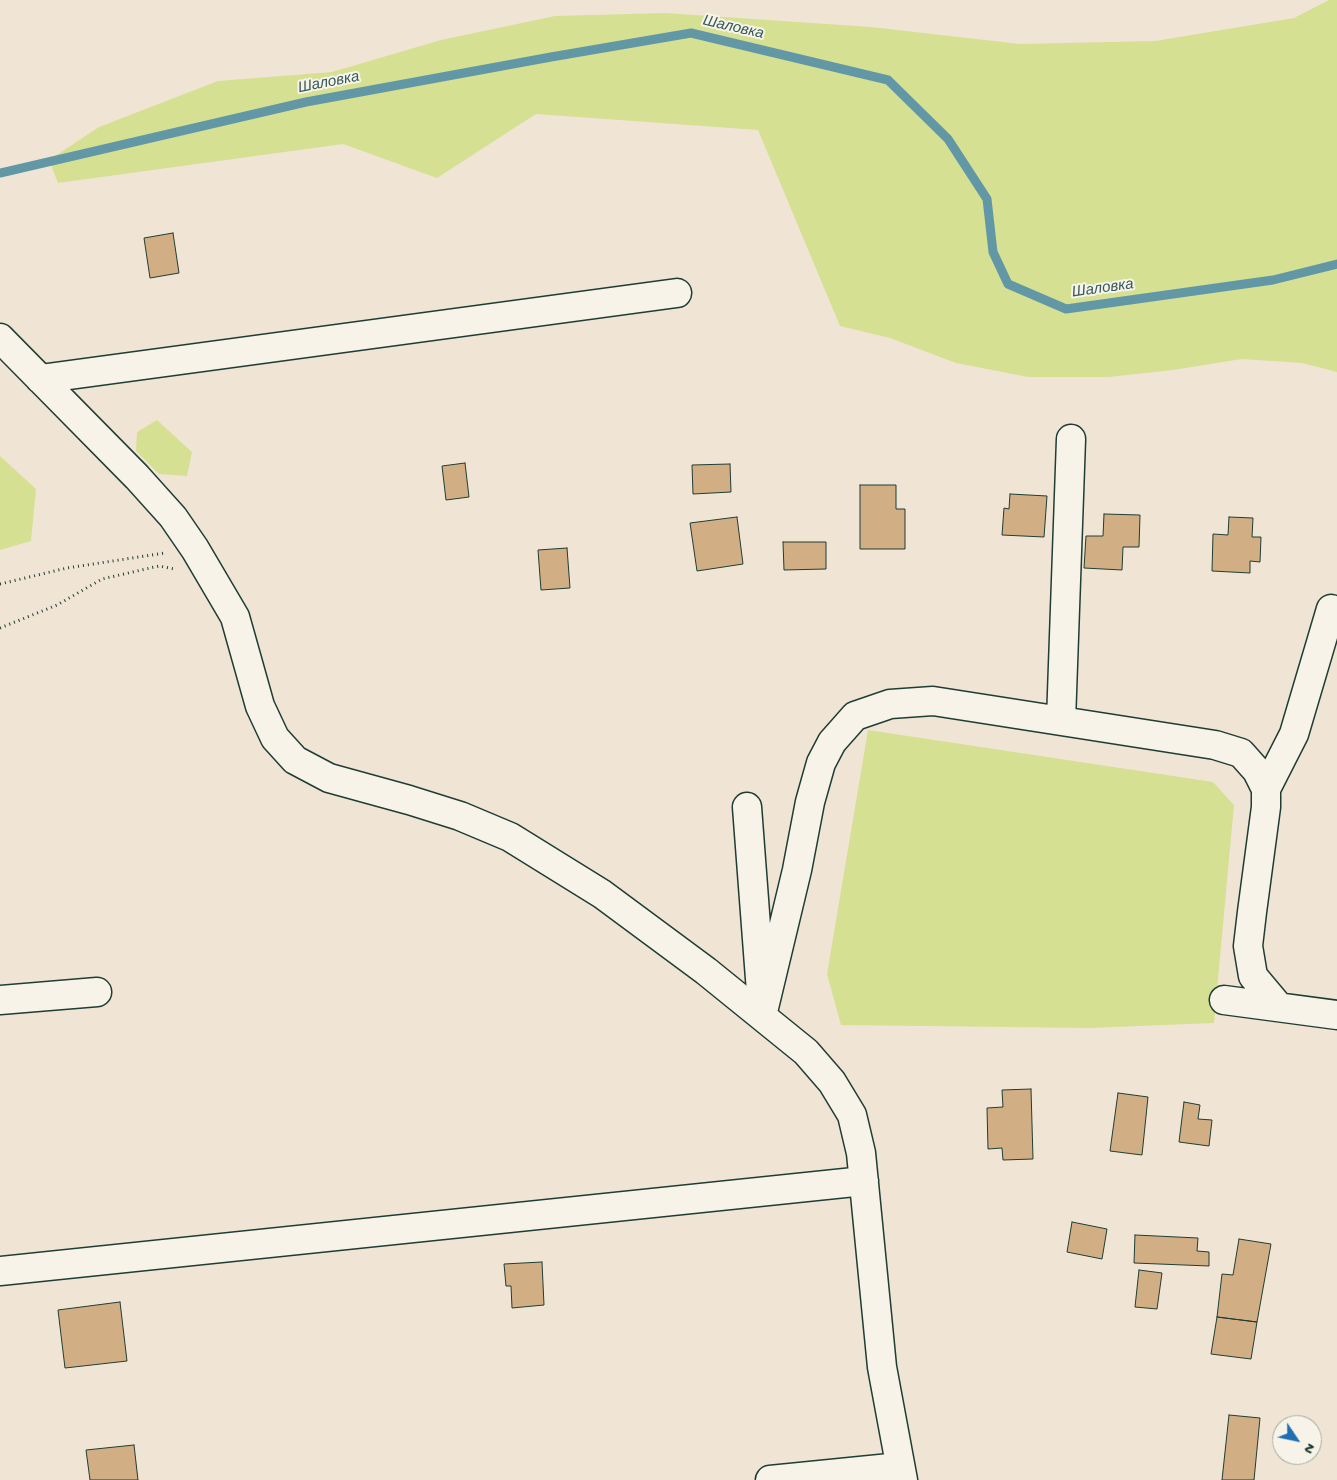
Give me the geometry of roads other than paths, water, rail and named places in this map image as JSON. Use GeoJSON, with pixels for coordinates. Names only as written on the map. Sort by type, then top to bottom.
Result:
{"type":"FeatureCollection","features":[{"type":"Feature","properties":{"kind":"street"},"geometry":{"type":"LineString","coordinates":[[40,379],[677,293]]}},
{"type":"Feature","properties":{"kind":"street"},"geometry":{"type":"LineString","coordinates":[[0,338],[137,477],[173,517],[195,549],[235,617],[260,706],[275,738],[295,760],[329,778],[460,816],[510,837],[602,894],[706,971],[806,1052],[832,1082],[852,1115],[861,1153],[882,1367],[902,1474],[770,1480]]}},
{"type":"Feature","properties":{"kind":"street"},"geometry":{"type":"LineString","coordinates":[[1061,721],[1071,439]]}},
{"type":"Feature","properties":{"kind":"street"},"geometry":{"type":"LineString","coordinates":[[1279,1007],[1253,976],[1248,946],[1266,807],[1266,788],[1294,734],[1331,610]]}},
{"type":"Feature","properties":{"kind":"street"},"geometry":{"type":"LineString","coordinates":[[762,1016],[795,879],[810,802],[821,763],[832,742],[855,716],[890,704],[933,701],[1215,744],[1241,754],[1257,771],[1266,788]]}},
{"type":"Feature","properties":{"kind":"street"},"geometry":{"type":"LineString","coordinates":[[747,807],[762,1016]]}},
{"type":"Feature","properties":{"kind":"street"},"geometry":{"type":"LineString","coordinates":[[0,1000],[97,992]]}},
{"type":"Feature","properties":{"kind":"street"},"geometry":{"type":"LineString","coordinates":[[1224,1000],[1337,1015]]}},
{"type":"Feature","properties":{"kind":"street"},"geometry":{"type":"LineString","coordinates":[[0,1271],[864,1181]]}},
{"type":"Feature","properties":{"kind":"waterway","name":"Шаловка"},"geometry":{"type":"LineString","coordinates":[[0,173],[306,102],[691,33],[888,80],[948,139],[987,199],[993,252],[1008,284],[1066,309],[1273,280],[1337,264]]}}]}
